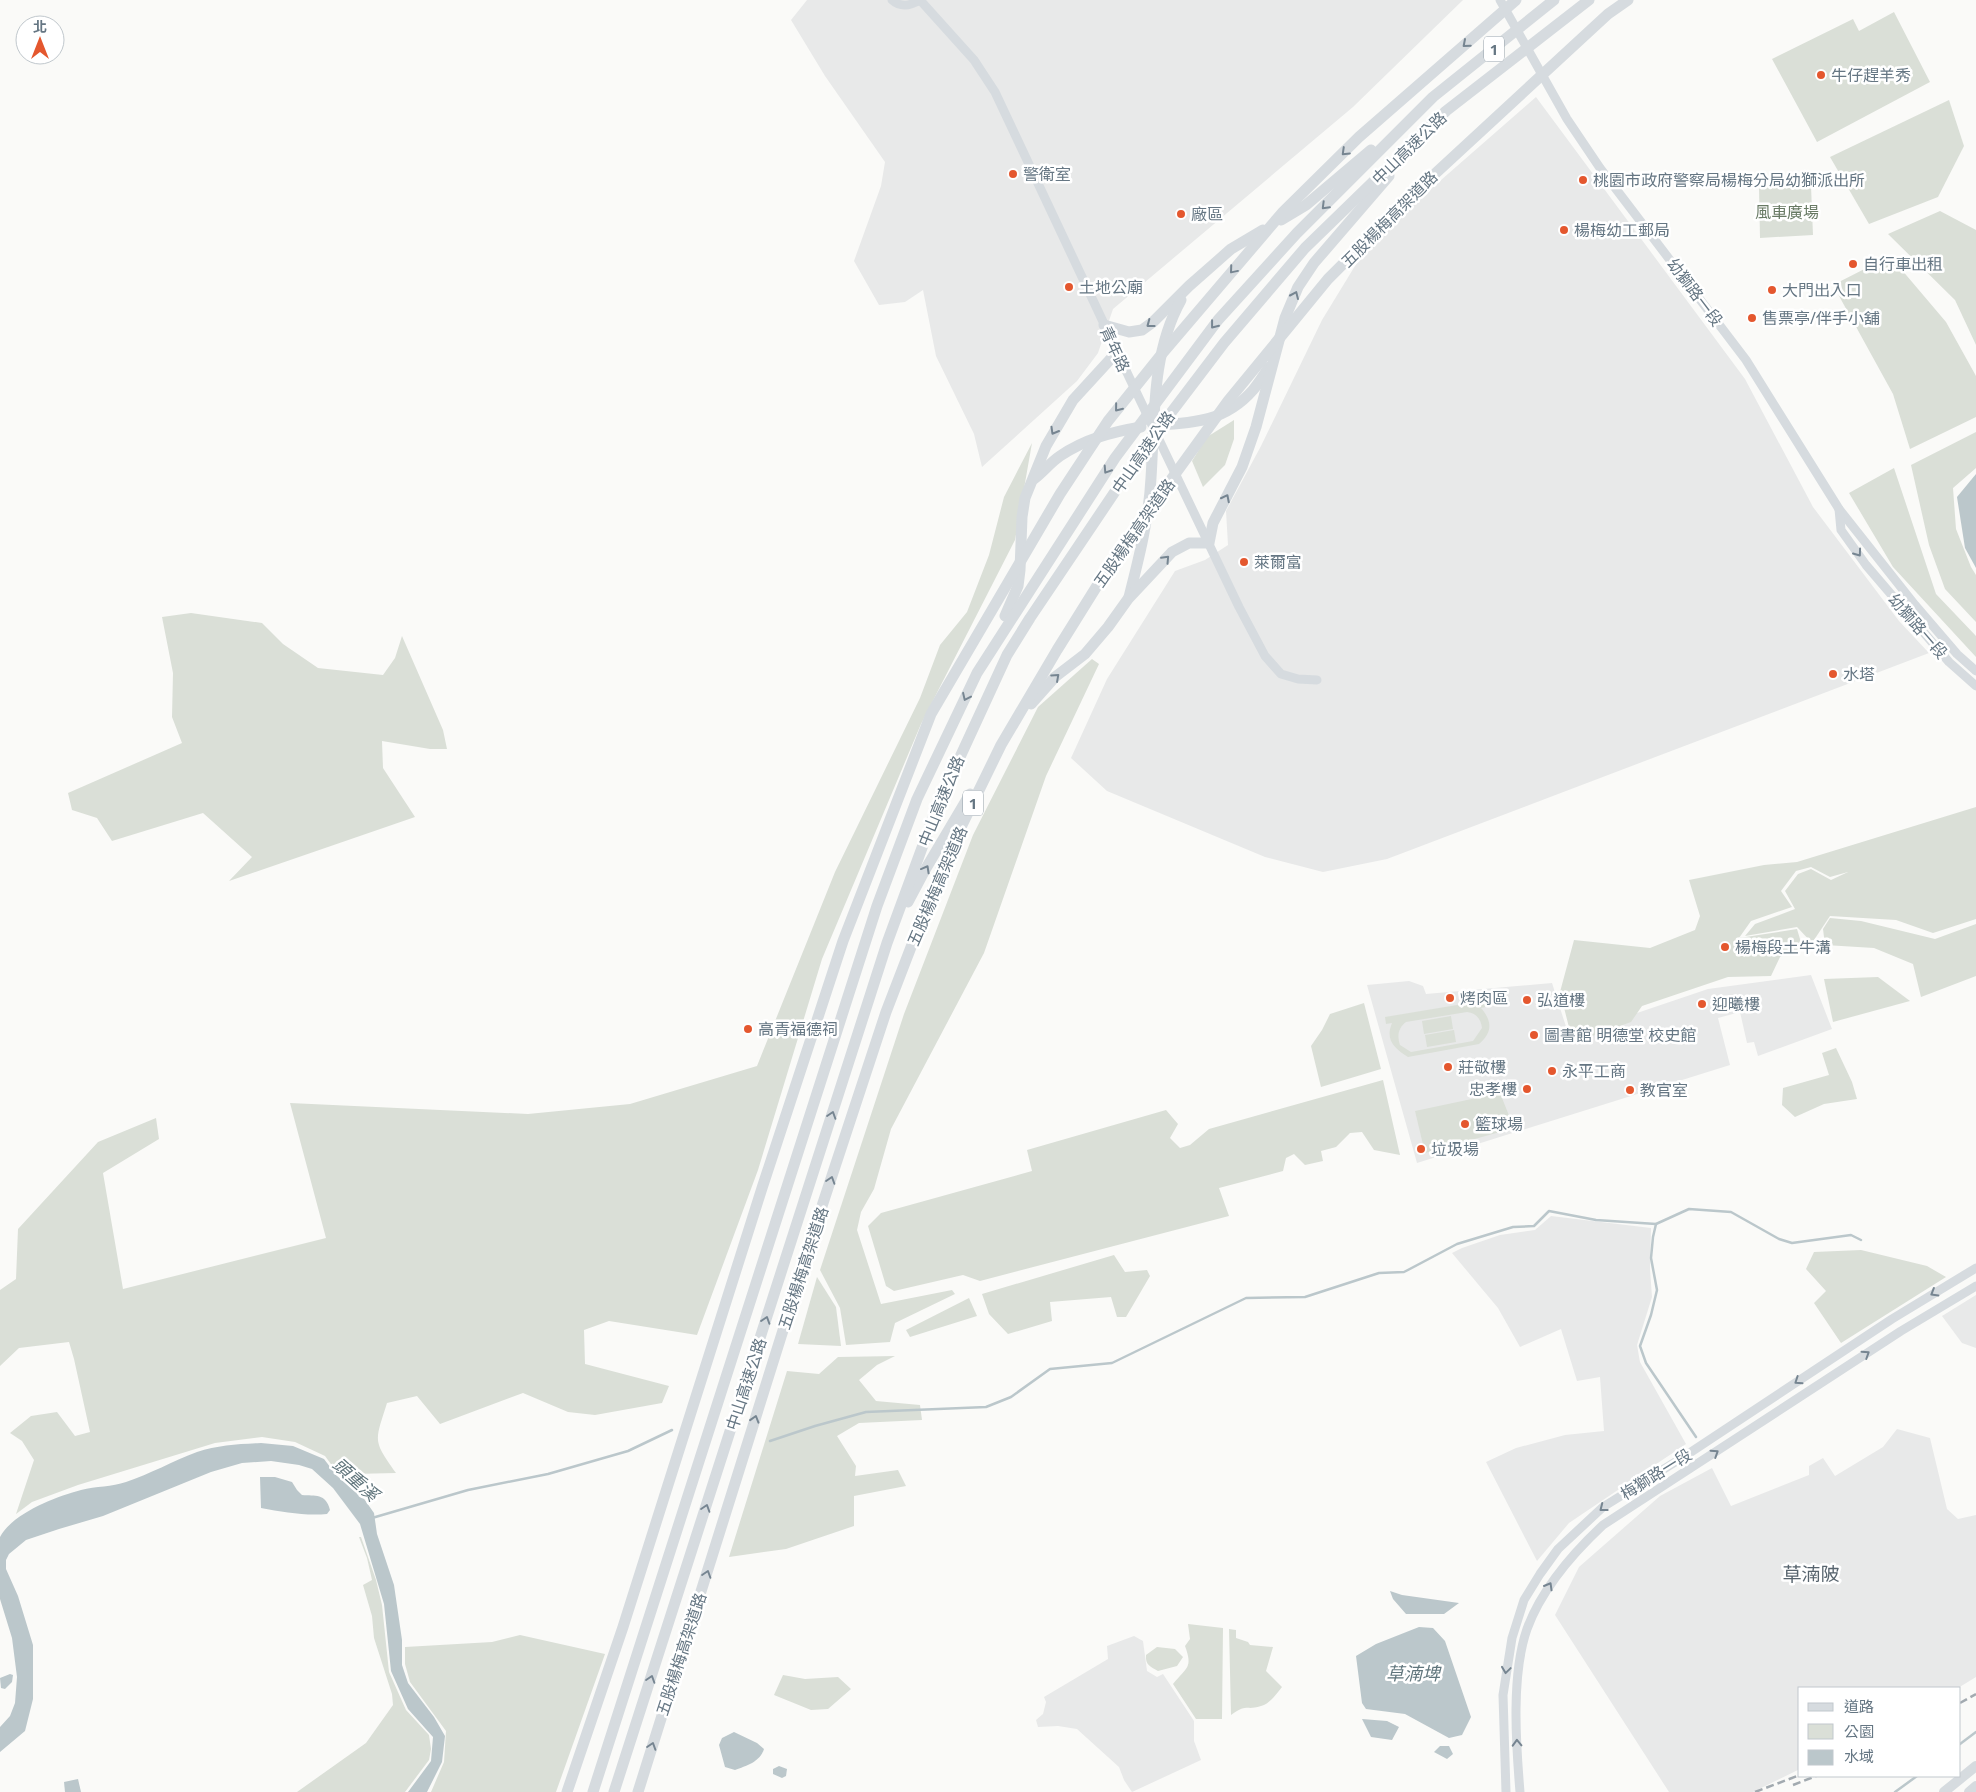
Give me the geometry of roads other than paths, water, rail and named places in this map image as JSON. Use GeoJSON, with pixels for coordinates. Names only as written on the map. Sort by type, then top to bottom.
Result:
{"type":"FeatureCollection","features":[{"type":"Feature","properties":{"kind":"highway","name":"1"},"geometry":{"type":"LineString","coordinates":[[568,1792],[623,1627],[842,941],[931,714],[1060,494],[1108,422],[1161,355],[1282,213],[1359,138],[1516,0]]}},
{"type":"Feature","properties":{"kind":"highway","name":"中山高速公路"},"geometry":{"type":"LineString","coordinates":[[593,1792],[877,906],[917,799],[977,673],[1115,458],[1218,320],[1297,233],[1433,97],[1554,0]]}},
{"type":"Feature","properties":{"kind":"highway","name":"中山高速公路"},"geometry":{"type":"LineString","coordinates":[[614,1792],[887,943],[936,807],[1007,655],[1145,446],[1224,343],[1305,248],[1446,112],[1589,0]]}},
{"type":"Feature","properties":{"kind":"highway","name":"五股楊梅高架道路"},"geometry":{"type":"LineString","coordinates":[[638,1792],[823,1203],[886,1012],[943,864],[1002,745],[1057,650],[1115,557],[1228,401],[1328,279],[1412,195],[1608,14],[1628,0]]}},
{"type":"Feature","properties":{"kind":"highway"},"geometry":{"type":"LineString","coordinates":[[1104,325],[1129,332],[1142,330],[1231,249],[1306,205],[1433,97]]}},
{"type":"Feature","properties":{"kind":"highway"},"geometry":{"type":"LineString","coordinates":[[887,943],[925,870],[955,820],[1030,705],[1055,677],[1085,654],[1128,599],[1172,552],[1189,542],[1209,543],[1213,523],[1244,459],[1256,427],[1285,318],[1304,279],[1314,263],[1431,126]]}},
{"type":"Feature","properties":{"kind":"highway"},"geometry":{"type":"LineString","coordinates":[[1128,599],[1147,515],[1151,479],[1152,426],[1161,355],[1171,319],[1189,286]]}},
{"type":"Feature","properties":{"kind":"highway"},"geometry":{"type":"LineString","coordinates":[[977,673],[1014,599],[1018,586],[1022,516],[1025,498],[1046,446],[1073,400],[1117,352]]}},
{"type":"Feature","properties":{"kind":"highway"},"geometry":{"type":"LineString","coordinates":[[1031,482],[1059,456],[1085,442],[1114,431],[1152,426],[1193,424],[1226,413],[1253,390],[1274,360]]}},
{"type":"Feature","properties":{"kind":"main road"},"geometry":{"type":"LineString","coordinates":[[1944,1792],[1976,1766]]}},
{"type":"Feature","properties":{"kind":"main road"},"geometry":{"type":"LineString","coordinates":[[1969,1792],[1976,1786]]}},
{"type":"Feature","properties":{"kind":"street","name":"青年路"},"geometry":{"type":"LineString","coordinates":[[892,0],[904,6],[912,5],[920,0],[974,60],[995,92],[1152,426],[1265,656],[1281,674],[1298,679],[1317,680]]}},
{"type":"Feature","properties":{"kind":"street","name":"幼獅路一段"},"geometry":{"type":"LineString","coordinates":[[1500,0],[1568,119],[1600,168],[1746,360],[1839,510],[1956,654],[1976,671]]}},
{"type":"Feature","properties":{"kind":"street","name":"幼獅路一段"},"geometry":{"type":"LineString","coordinates":[[1839,510],[1841,530],[1866,565],[1949,662],[1976,686]]}},
{"type":"Feature","properties":{"kind":"street","name":"梅獅路一段"},"geometry":{"type":"LineString","coordinates":[[1506,1792],[1502,1695],[1506,1665],[1515,1623],[1524,1600],[1558,1549],[1603,1507],[1688,1454],[1892,1319],[1976,1268]]}},
{"type":"Feature","properties":{"kind":"street","name":"梅獅路一段"},"geometry":{"type":"LineString","coordinates":[[1520,1792],[1517,1735],[1518,1671],[1527,1629],[1553,1579],[1577,1549],[1603,1525],[1901,1331],[1976,1286]]}},
{"type":"Feature","properties":{"kind":"water"},"geometry":{"type":"Polygon","coordinates":[[[1976,474],[1976,568],[1965,548],[1957,497],[1976,474]]]}},
{"type":"Feature","properties":{"kind":"water"},"geometry":{"type":"Polygon","coordinates":[[[261,1443],[293,1446],[324,1459],[337,1476],[362,1496],[374,1513],[377,1534],[394,1585],[402,1640],[402,1665],[408,1683],[434,1717],[445,1736],[442,1762],[427,1792],[408,1792],[431,1761],[433,1737],[408,1709],[391,1671],[384,1604],[360,1524],[333,1488],[312,1469],[271,1461],[242,1463],[211,1472],[103,1516],[26,1540],[9,1554],[6,1560],[6,1569],[18,1596],[33,1645],[33,1699],[25,1731],[0,1752],[0,1727],[10,1716],[15,1703],[17,1677],[12,1638],[0,1599],[0,1537],[6,1528],[24,1513],[71,1493],[126,1482],[197,1452],[229,1445],[261,1443]]]}},
{"type":"Feature","properties":{"kind":"water"},"geometry":{"type":"Polygon","coordinates":[[[260,1477],[275,1477],[292,1482],[302,1495],[323,1498],[330,1510],[327,1514],[310,1514],[261,1508],[260,1477]]]}},
{"type":"Feature","properties":{"kind":"water"},"geometry":{"type":"Polygon","coordinates":[[[1390,1591],[1402,1595],[1459,1603],[1444,1614],[1406,1614],[1393,1599],[1390,1591]]]}},
{"type":"Feature","properties":{"kind":"water","name":"草湳埤"},"geometry":{"type":"Polygon","coordinates":[[[1419,1627],[1433,1628],[1445,1641],[1471,1717],[1462,1735],[1449,1738],[1405,1714],[1366,1709],[1362,1703],[1356,1656],[1376,1644],[1419,1627]]]}},
{"type":"Feature","properties":{"kind":"water"},"geometry":{"type":"Polygon","coordinates":[[[10,1674],[13,1675],[12,1682],[5,1689],[1,1688],[0,1678],[10,1674]]]}},
{"type":"Feature","properties":{"kind":"water"},"geometry":{"type":"Polygon","coordinates":[[[1362,1719],[1387,1721],[1399,1727],[1392,1740],[1371,1737],[1362,1719]]]}},
{"type":"Feature","properties":{"kind":"water"},"geometry":{"type":"Polygon","coordinates":[[[734,1732],[757,1743],[764,1749],[756,1760],[735,1770],[725,1767],[719,1745],[722,1738],[734,1732]]]}},
{"type":"Feature","properties":{"kind":"water"},"geometry":{"type":"Polygon","coordinates":[[[1440,1746],[1449,1746],[1453,1754],[1447,1759],[1434,1752],[1440,1746]]]}},
{"type":"Feature","properties":{"kind":"water"},"geometry":{"type":"Polygon","coordinates":[[[779,1766],[787,1769],[786,1776],[782,1778],[773,1774],[773,1769],[779,1766]]]}},
{"type":"Feature","properties":{"kind":"water"},"geometry":{"type":"Polygon","coordinates":[[[78,1779],[81,1792],[65,1792],[64,1782],[78,1779]]]}},
{"type":"Feature","properties":{"kind":"waterway"},"geometry":{"type":"LineString","coordinates":[[770,1441],[866,1412],[986,1407],[1011,1397],[1050,1369],[1112,1363],[1246,1298],[1305,1297],[1379,1273],[1404,1272],[1457,1244],[1513,1227],[1534,1226],[1549,1211],[1596,1220],[1656,1224],[1689,1209],[1731,1212],[1779,1239],[1792,1243],[1851,1235],[1861,1240]]}},
{"type":"Feature","properties":{"kind":"waterway"},"geometry":{"type":"LineString","coordinates":[[1656,1224],[1651,1258],[1657,1290],[1651,1315],[1640,1346],[1646,1363],[1696,1437]]}},
{"type":"Feature","properties":{"kind":"waterway"},"geometry":{"type":"LineString","coordinates":[[372,1518],[468,1490],[548,1474],[628,1451],[672,1430]]}},
{"type":"Feature","properties":{"kind":"waterway"},"geometry":{"type":"LineString","coordinates":[[1961,1743],[1976,1732]]}},
{"type":"Feature","properties":{"kind":"waterway"},"geometry":{"type":"LineString","coordinates":[[1895,1792],[1916,1777]]}},
{"type":"Feature","properties":{"kind":"railway"},"geometry":{"type":"LineString","coordinates":[[1961,1702],[1976,1694]]}},
{"type":"Feature","properties":{"kind":"railway"},"geometry":{"type":"LineString","coordinates":[[1755,1792],[1798,1776]]}},
{"type":"Feature","properties":{"kind":"railway"},"geometry":{"type":"LineString","coordinates":[[1793,1785],[1813,1777]]}},
{"type":"Feature","properties":{"kind":"place","name":"牛仔趕羊秀"},"geometry":{"type":"Point","coordinates":[1821,75]}},
{"type":"Feature","properties":{"kind":"place","name":"警衛室"},"geometry":{"type":"Point","coordinates":[1013,174]}},
{"type":"Feature","properties":{"kind":"place","name":"桃園市政府警察局楊梅分局幼獅派出所"},"geometry":{"type":"Point","coordinates":[1583,180]}},
{"type":"Feature","properties":{"kind":"place","name":"廠區"},"geometry":{"type":"Point","coordinates":[1181,214]}},
{"type":"Feature","properties":{"kind":"place","name":"楊梅幼工郵局"},"geometry":{"type":"Point","coordinates":[1564,230]}},
{"type":"Feature","properties":{"kind":"place","name":"自行車出租"},"geometry":{"type":"Point","coordinates":[1853,264]}},
{"type":"Feature","properties":{"kind":"place","name":"土地公廟"},"geometry":{"type":"Point","coordinates":[1069,287]}},
{"type":"Feature","properties":{"kind":"place","name":"大門出入口"},"geometry":{"type":"Point","coordinates":[1772,290]}},
{"type":"Feature","properties":{"kind":"place","name":"售票亭/伴手小舖"},"geometry":{"type":"Point","coordinates":[1752,318]}},
{"type":"Feature","properties":{"kind":"place","name":"萊爾富"},"geometry":{"type":"Point","coordinates":[1244,562]}},
{"type":"Feature","properties":{"kind":"place","name":"水塔"},"geometry":{"type":"Point","coordinates":[1833,674]}},
{"type":"Feature","properties":{"kind":"place","name":"楊梅段土牛溝"},"geometry":{"type":"Point","coordinates":[1725,947]}},
{"type":"Feature","properties":{"kind":"place","name":"烤肉區"},"geometry":{"type":"Point","coordinates":[1450,998]}},
{"type":"Feature","properties":{"kind":"place","name":"弘道樓"},"geometry":{"type":"Point","coordinates":[1527,1000]}},
{"type":"Feature","properties":{"kind":"place","name":"迎曦樓"},"geometry":{"type":"Point","coordinates":[1702,1004]}},
{"type":"Feature","properties":{"kind":"place","name":"高青福德祠"},"geometry":{"type":"Point","coordinates":[748,1029]}},
{"type":"Feature","properties":{"kind":"place","name":"圖書館 明德堂 校史館"},"geometry":{"type":"Point","coordinates":[1534,1035]}},
{"type":"Feature","properties":{"kind":"place","name":"莊敬樓"},"geometry":{"type":"Point","coordinates":[1448,1067]}},
{"type":"Feature","properties":{"kind":"place","name":"永平工商"},"geometry":{"type":"Point","coordinates":[1552,1071]}},
{"type":"Feature","properties":{"kind":"place","name":"忠孝樓"},"geometry":{"type":"Point","coordinates":[1527,1089]}},
{"type":"Feature","properties":{"kind":"place","name":"教官室"},"geometry":{"type":"Point","coordinates":[1630,1090]}},
{"type":"Feature","properties":{"kind":"place","name":"籃球場"},"geometry":{"type":"Point","coordinates":[1465,1124]}},
{"type":"Feature","properties":{"kind":"place","name":"垃圾場"},"geometry":{"type":"Point","coordinates":[1421,1149]}},
{"type":"Feature","properties":{"kind":"district","name":"草湳陂"},"geometry":{"type":"Point","coordinates":[1811,1574]}},
{"type":"Feature","properties":{"kind":"park label","name":"風車廣場"},"geometry":{"type":"Point","coordinates":[1787,212]}},
{"type":"Feature","properties":{"kind":"water label","name":"頭重溪"},"geometry":{"type":"Point","coordinates":[356,1479]}}]}
